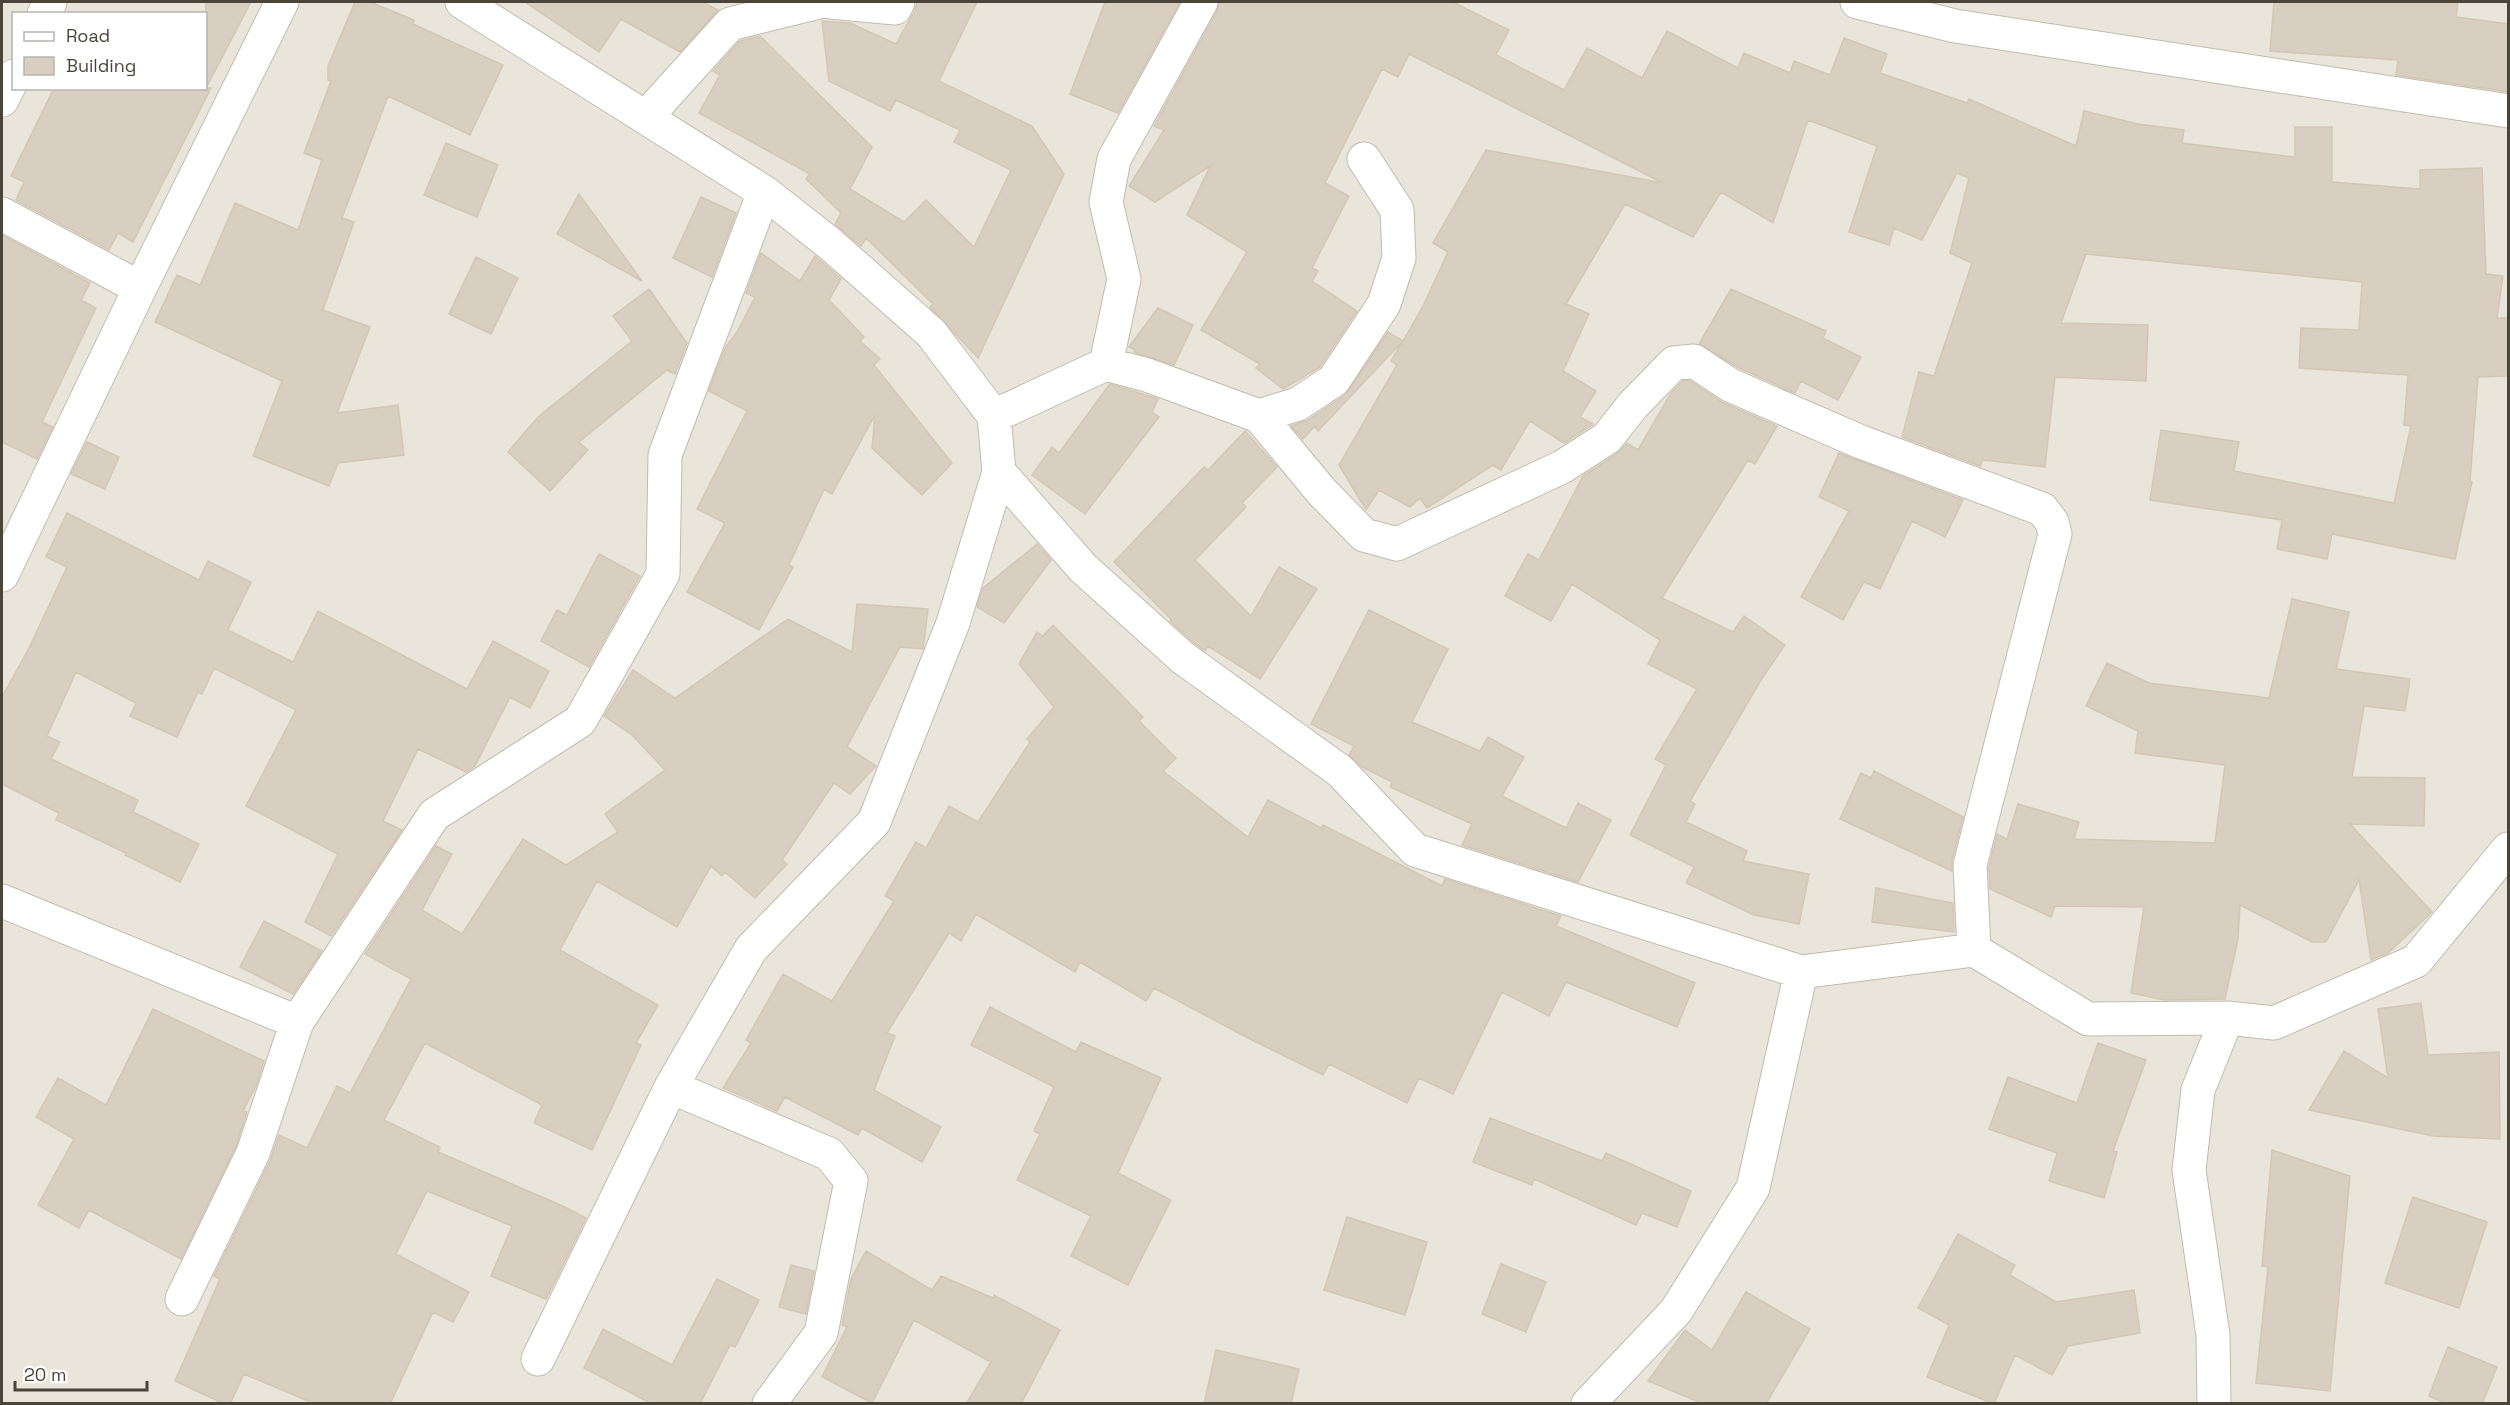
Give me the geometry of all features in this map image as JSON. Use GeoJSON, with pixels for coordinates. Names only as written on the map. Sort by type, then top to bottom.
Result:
{"type":"FeatureCollection","features":[{"type":"Feature","properties":{"kind":"street"},"geometry":{"type":"LineString","coordinates":[[2,575],[140,288],[282,2]]}},
{"type":"Feature","properties":{"kind":"street"},"geometry":{"type":"LineString","coordinates":[[462,2],[764,192],[829,243],[931,333],[994,416],[999,472],[953,623],[874,822],[751,949],[671,1087],[538,1359]]}},
{"type":"Feature","properties":{"kind":"street"},"geometry":{"type":"LineString","coordinates":[[646,117],[730,24],[819,2]]}},
{"type":"Feature","properties":{"kind":"street"},"geometry":{"type":"LineString","coordinates":[[831,2],[895,8],[898,2]]}},
{"type":"Feature","properties":{"kind":"street"},"geometry":{"type":"LineString","coordinates":[[1106,364],[1124,279],[1106,202],[1114,159],[1201,2]]}},
{"type":"Feature","properties":{"kind":"street"},"geometry":{"type":"LineString","coordinates":[[1857,2],[1957,14],[2508,111]]}},
{"type":"Feature","properties":{"kind":"street"},"geometry":{"type":"LineString","coordinates":[[2,100],[12,80]]}},
{"type":"Feature","properties":{"kind":"street"},"geometry":{"type":"LineString","coordinates":[[1259,416],[1298,404],[1334,380],[1384,304],[1399,258],[1397,210],[1364,159]]}},
{"type":"Feature","properties":{"kind":"street"},"geometry":{"type":"LineString","coordinates":[[182,1299],[252,1153],[297,1023],[434,815],[580,721],[663,574],[664,455],[764,192]]}},
{"type":"Feature","properties":{"kind":"street"},"geometry":{"type":"LineString","coordinates":[[2,214],[140,288]]}},
{"type":"Feature","properties":{"kind":"street"},"geometry":{"type":"LineString","coordinates":[[994,416],[1106,364],[1147,375],[1259,416],[1322,492],[1364,535],[1397,544],[1562,467],[1607,438],[1633,405],[1674,363],[1694,361],[1731,385],[1861,442],[2042,509],[2052,522],[2055,534],[1970,865],[1974,950]]}},
{"type":"Feature","properties":{"kind":"street"},"geometry":{"type":"LineString","coordinates":[[999,472],[1083,568],[1183,658],[1340,771],[1415,850],[1801,972],[1974,950],[2088,1019],[2227,1018],[2274,1023],[2416,961],[2508,849]]}},
{"type":"Feature","properties":{"kind":"street"},"geometry":{"type":"LineString","coordinates":[[2,901],[297,1023]]}},
{"type":"Feature","properties":{"kind":"street"},"geometry":{"type":"LineString","coordinates":[[1588,1404],[1676,1311],[1753,1188],[1801,972]]}},
{"type":"Feature","properties":{"kind":"street"},"geometry":{"type":"LineString","coordinates":[[2214,1404],[2213,1335],[2189,1170],[2198,1090],[2227,1018]]}},
{"type":"Feature","properties":{"kind":"street"},"geometry":{"type":"LineString","coordinates":[[671,1087],[829,1154],[851,1181],[821,1333],[769,1404]]}},
{"type":"Feature","properties":{"kind":"shaded area"},"geometry":{"type":"Polygon","coordinates":[[[2,2],[2508,2],[2508,1403],[2,1403],[2,2]]]}},
{"type":"Feature","properties":{"kind":"building"},"geometry":{"type":"Polygon","coordinates":[[[206,2],[251,2],[207,86],[207,12],[206,2]]]}},
{"type":"Feature","properties":{"kind":"building"},"geometry":{"type":"Polygon","coordinates":[[[355,2],[370,2],[414,20],[413,24],[503,65],[470,135],[388,96],[342,218],[354,222],[323,310],[370,327],[337,413],[398,405],[404,455],[338,463],[329,486],[253,456],[282,381],[155,322],[177,275],[200,285],[235,203],[298,230],[322,160],[304,153],[331,81],[328,80],[328,66],[355,2]]]}},
{"type":"Feature","properties":{"kind":"building"},"geometry":{"type":"Polygon","coordinates":[[[525,2],[702,2],[718,10],[680,52],[621,19],[599,52],[525,2]]]}},
{"type":"Feature","properties":{"kind":"building"},"geometry":{"type":"Polygon","coordinates":[[[917,2],[977,2],[939,81],[1032,126],[1064,174],[978,358],[930,307],[933,304],[866,238],[861,246],[835,224],[841,213],[806,179],[810,174],[699,113],[720,75],[713,71],[740,41],[760,36],[872,147],[850,189],[904,222],[926,200],[974,247],[1011,170],[954,142],[960,130],[896,100],[890,111],[829,81],[822,21],[850,23],[896,44],[917,2]]]}},
{"type":"Feature","properties":{"kind":"building"},"geometry":{"type":"Polygon","coordinates":[[[1105,2],[1180,2],[1118,113],[1070,94],[1105,2]]]}},
{"type":"Feature","properties":{"kind":"building"},"geometry":{"type":"Polygon","coordinates":[[[1220,2],[1453,2],[1509,30],[1496,55],[1564,90],[1587,48],[1642,78],[1667,31],[1738,68],[1744,53],[1790,73],[1794,61],[1830,75],[1844,38],[1887,54],[1880,73],[1967,103],[1969,99],[2076,146],[2084,111],[2138,124],[2184,130],[2182,143],[2295,157],[2295,127],[2332,127],[2332,182],[2420,189],[2420,170],[2482,168],[2486,274],[2503,276],[2497,318],[2508,318],[2508,376],[2478,377],[2470,481],[2472,482],[2455,559],[2332,534],[2327,559],[2277,549],[2282,520],[2150,500],[2161,430],[2239,442],[2234,471],[2394,503],[2411,426],[2404,425],[2408,375],[2299,368],[2301,328],[2359,330],[2362,282],[2086,254],[2061,323],[2148,325],[2146,381],[2055,377],[2045,467],[1983,460],[1980,466],[1902,437],[1919,372],[1934,376],[1972,263],[1950,253],[1969,178],[1957,173],[1922,240],[1894,228],[1889,245],[1849,232],[1877,146],[1808,120],[1773,223],[1721,192],[1693,237],[1625,204],[1566,304],[1589,314],[1563,371],[1596,391],[1580,417],[1593,424],[1564,443],[1530,421],[1501,470],[1493,465],[1427,508],[1420,498],[1410,507],[1379,490],[1366,510],[1339,465],[1397,365],[1391,361],[1402,342],[1318,431],[1315,426],[1303,439],[1291,426],[1308,420],[1345,395],[1388,332],[1403,341],[1423,306],[1448,252],[1433,243],[1486,150],[1663,183],[1409,54],[1398,77],[1382,69],[1325,183],[1349,196],[1312,268],[1318,271],[1312,281],[1357,311],[1320,367],[1283,389],[1256,368],[1260,364],[1201,330],[1247,252],[1187,215],[1210,166],[1155,202],[1129,186],[1164,130],[1154,126],[1220,2]]]}},
{"type":"Feature","properties":{"kind":"building"},"geometry":{"type":"Polygon","coordinates":[[[2274,2],[2458,2],[2456,17],[2508,24],[2508,92],[2396,75],[2398,60],[2270,51],[2274,2]]]}},
{"type":"Feature","properties":{"kind":"building"},"geometry":{"type":"Polygon","coordinates":[[[211,88],[133,242],[118,233],[109,250],[16,200],[24,182],[11,176],[53,90],[207,90],[211,88]]]}},
{"type":"Feature","properties":{"kind":"building"},"geometry":{"type":"Polygon","coordinates":[[[446,143],[498,165],[477,217],[424,195],[446,143]]]}},
{"type":"Feature","properties":{"kind":"building"},"geometry":{"type":"Polygon","coordinates":[[[579,194],[642,281],[557,234],[579,194]]]}},
{"type":"Feature","properties":{"kind":"building"},"geometry":{"type":"Polygon","coordinates":[[[701,197],[736,213],[712,277],[673,258],[701,197]]]}},
{"type":"Feature","properties":{"kind":"building"},"geometry":{"type":"Polygon","coordinates":[[[2,235],[90,283],[81,300],[96,308],[42,422],[53,427],[37,459],[2,442],[2,235]]]}},
{"type":"Feature","properties":{"kind":"building"},"geometry":{"type":"Polygon","coordinates":[[[761,253],[800,281],[815,256],[841,279],[829,300],[864,337],[860,341],[880,359],[874,365],[952,463],[922,495],[872,448],[875,415],[832,494],[824,489],[789,565],[793,567],[759,630],[687,592],[725,523],[697,509],[747,411],[709,391],[725,348],[737,332],[755,297],[746,293],[761,253]]]}},
{"type":"Feature","properties":{"kind":"building"},"geometry":{"type":"Polygon","coordinates":[[[476,257],[518,278],[491,334],[449,314],[476,257]]]}},
{"type":"Feature","properties":{"kind":"building"},"geometry":{"type":"Polygon","coordinates":[[[649,289],[687,343],[675,374],[667,370],[579,442],[588,450],[550,491],[508,452],[538,417],[632,341],[613,316],[649,289]]]}},
{"type":"Feature","properties":{"kind":"building"},"geometry":{"type":"Polygon","coordinates":[[[1731,289],[1826,331],[1823,338],[1861,357],[1838,400],[1801,381],[1795,393],[1739,368],[1699,344],[1731,289]]]}},
{"type":"Feature","properties":{"kind":"building"},"geometry":{"type":"Polygon","coordinates":[[[1158,308],[1193,325],[1174,365],[1134,352],[1136,350],[1129,347],[1158,308]]]}},
{"type":"Feature","properties":{"kind":"building"},"geometry":{"type":"Polygon","coordinates":[[[1689,380],[1722,402],[1777,426],[1755,464],[1748,460],[1662,598],[1733,632],[1744,616],[1785,645],[1761,680],[1690,801],[1695,804],[1686,822],[1747,851],[1743,861],[1809,874],[1799,924],[1754,915],[1686,883],[1694,867],[1630,835],[1666,765],[1655,759],[1697,689],[1648,664],[1660,640],[1572,584],[1551,621],[1505,596],[1528,554],[1539,560],[1583,476],[1617,454],[1627,443],[1638,450],[1671,393],[1683,381],[1689,380]]]}},
{"type":"Feature","properties":{"kind":"building"},"geometry":{"type":"Polygon","coordinates":[[[1110,384],[1158,399],[1152,412],[1159,417],[1085,514],[1032,475],[1052,447],[1059,453],[1110,384]]]}},
{"type":"Feature","properties":{"kind":"building"},"geometry":{"type":"Polygon","coordinates":[[[1245,431],[1277,467],[1242,503],[1246,507],[1195,560],[1251,616],[1279,567],[1317,589],[1260,679],[1208,646],[1205,651],[1193,642],[1114,562],[1204,467],[1208,470],[1245,431]]]}},
{"type":"Feature","properties":{"kind":"building"},"geometry":{"type":"Polygon","coordinates":[[[87,442],[119,457],[105,489],[71,474],[87,442]]]}},
{"type":"Feature","properties":{"kind":"building"},"geometry":{"type":"Polygon","coordinates":[[[1839,453],[1963,500],[1945,537],[1912,521],[1880,589],[1864,582],[1843,620],[1801,597],[1849,511],[1819,497],[1839,453]]]}},
{"type":"Feature","properties":{"kind":"building"},"geometry":{"type":"Polygon","coordinates":[[[67,513],[199,580],[208,561],[251,582],[228,630],[293,662],[318,611],[467,689],[493,641],[549,671],[530,708],[510,697],[475,766],[466,772],[418,749],[383,821],[402,830],[331,936],[305,922],[338,854],[246,806],[296,710],[214,668],[202,694],[198,692],[177,737],[130,716],[136,703],[76,672],[47,736],[60,742],[51,759],[138,800],[133,812],[199,844],[180,882],[56,820],[59,813],[2,784],[2,697],[29,648],[67,567],[46,557],[67,513]]]}},
{"type":"Feature","properties":{"kind":"building"},"geometry":{"type":"Polygon","coordinates":[[[1037,544],[1051,560],[1004,623],[977,607],[983,588],[1037,544]]]}},
{"type":"Feature","properties":{"kind":"building"},"geometry":{"type":"Polygon","coordinates":[[[599,554],[640,576],[589,667],[541,641],[557,610],[567,615],[599,554]]]}},
{"type":"Feature","properties":{"kind":"building"},"geometry":{"type":"Polygon","coordinates":[[[2292,599],[2349,612],[2336,669],[2410,679],[2405,711],[2364,706],[2352,777],[2425,778],[2424,826],[2350,824],[2432,912],[2388,953],[2371,960],[2359,880],[2326,942],[2312,942],[2240,905],[2238,939],[2225,999],[2164,1000],[2131,993],[2144,907],[2055,906],[2051,917],[1990,889],[1989,867],[1997,834],[2007,839],[2018,804],[2079,822],[2074,839],[2215,843],[2225,765],[2135,753],[2138,731],[2086,706],[2107,663],[2149,683],[2269,698],[2292,599]]]}},
{"type":"Feature","properties":{"kind":"building"},"geometry":{"type":"Polygon","coordinates":[[[857,604],[928,609],[923,649],[900,647],[847,747],[876,766],[850,794],[834,783],[782,860],[787,864],[755,898],[725,872],[722,876],[711,866],[677,927],[597,881],[560,950],[658,1005],[636,1043],[641,1045],[592,1150],[534,1123],[542,1105],[425,1043],[384,1120],[440,1147],[438,1152],[586,1218],[546,1299],[491,1276],[512,1226],[427,1191],[396,1254],[469,1292],[453,1322],[433,1312],[390,1404],[315,1404],[244,1374],[230,1404],[224,1404],[175,1381],[220,1279],[214,1276],[270,1161],[279,1135],[307,1148],[337,1086],[350,1093],[411,979],[365,954],[436,846],[452,854],[422,910],[462,934],[523,839],[566,865],[618,832],[605,814],[665,770],[632,735],[604,716],[633,670],[675,698],[788,619],[852,652],[857,604]]]}},
{"type":"Feature","properties":{"kind":"building"},"geometry":{"type":"Polygon","coordinates":[[[1369,610],[1448,649],[1412,722],[1480,751],[1488,737],[1524,757],[1502,796],[1566,828],[1578,803],[1611,820],[1578,882],[1462,845],[1472,824],[1390,787],[1392,782],[1362,767],[1349,755],[1354,746],[1311,724],[1369,610]]]}},
{"type":"Feature","properties":{"kind":"building"},"geometry":{"type":"Polygon","coordinates":[[[1053,625],[1143,717],[1139,721],[1176,758],[1163,771],[1248,837],[1268,800],[1321,828],[1323,825],[1442,886],[1445,879],[1561,916],[1556,926],[1695,983],[1677,1027],[1566,982],[1549,1016],[1502,992],[1453,1094],[1419,1078],[1407,1103],[1329,1064],[1323,1075],[1154,988],[1146,1001],[1080,962],[1075,972],[976,914],[961,941],[949,933],[887,1033],[895,1036],[874,1090],[941,1127],[922,1162],[862,1128],[858,1135],[785,1097],[777,1111],[723,1088],[751,1043],[746,1040],[783,974],[832,1001],[894,901],[885,896],[916,842],[926,848],[949,806],[978,822],[1030,742],[1027,739],[1054,707],[1019,664],[1037,632],[1043,636],[1053,625]]]}},
{"type":"Feature","properties":{"kind":"building"},"geometry":{"type":"Polygon","coordinates":[[[1874,771],[1963,817],[1952,860],[1952,871],[1840,819],[1861,773],[1871,778],[1874,771]]]}},
{"type":"Feature","properties":{"kind":"building"},"geometry":{"type":"Polygon","coordinates":[[[1876,888],[1953,903],[1954,932],[1872,922],[1876,888]]]}},
{"type":"Feature","properties":{"kind":"building"},"geometry":{"type":"Polygon","coordinates":[[[264,921],[322,951],[293,994],[240,967],[264,921]]]}},
{"type":"Feature","properties":{"kind":"building"},"geometry":{"type":"Polygon","coordinates":[[[2421,1003],[2428,1055],[2499,1052],[2500,1139],[2433,1136],[2309,1110],[2344,1051],[2388,1078],[2378,1009],[2421,1003]]]}},
{"type":"Feature","properties":{"kind":"building"},"geometry":{"type":"Polygon","coordinates":[[[990,1007],[1076,1052],[1081,1042],[1161,1078],[1118,1173],[1171,1200],[1128,1285],[1071,1256],[1091,1216],[1017,1180],[1040,1134],[1034,1131],[1054,1087],[971,1045],[990,1007]]]}},
{"type":"Feature","properties":{"kind":"building"},"geometry":{"type":"Polygon","coordinates":[[[153,1009],[264,1061],[256,1086],[243,1111],[247,1112],[236,1146],[181,1259],[89,1210],[79,1228],[38,1205],[74,1139],[36,1117],[58,1078],[106,1105],[153,1009]]]}},
{"type":"Feature","properties":{"kind":"building"},"geometry":{"type":"Polygon","coordinates":[[[2098,1043],[2146,1060],[2113,1151],[2117,1152],[2104,1198],[2049,1181],[2057,1153],[1989,1129],[2008,1077],[2077,1103],[2098,1043]]]}},
{"type":"Feature","properties":{"kind":"building"},"geometry":{"type":"Polygon","coordinates":[[[1490,1118],[1602,1161],[1606,1153],[1691,1191],[1677,1227],[1642,1213],[1636,1225],[1534,1179],[1532,1185],[1473,1162],[1490,1118]]]}},
{"type":"Feature","properties":{"kind":"building"},"geometry":{"type":"Polygon","coordinates":[[[2272,1150],[2350,1176],[2330,1391],[2256,1383],[2268,1267],[2262,1266],[2272,1150]]]}},
{"type":"Feature","properties":{"kind":"building"},"geometry":{"type":"Polygon","coordinates":[[[2413,1197],[2487,1222],[2459,1308],[2385,1283],[2413,1197]]]}},
{"type":"Feature","properties":{"kind":"building"},"geometry":{"type":"Polygon","coordinates":[[[1347,1217],[1427,1242],[1405,1315],[1324,1290],[1347,1217]]]}},
{"type":"Feature","properties":{"kind":"building"},"geometry":{"type":"Polygon","coordinates":[[[1958,1234],[2015,1265],[2010,1275],[2056,1302],[2134,1290],[2140,1333],[2068,1346],[2052,1375],[2015,1355],[1994,1404],[1927,1377],[1949,1325],[1918,1308],[1958,1234]]]}},
{"type":"Feature","properties":{"kind":"building"},"geometry":{"type":"Polygon","coordinates":[[[866,1251],[932,1290],[941,1276],[993,1298],[994,1295],[1060,1330],[1021,1404],[966,1404],[991,1362],[914,1320],[872,1403],[822,1377],[847,1327],[842,1325],[851,1279],[866,1251]]]}},
{"type":"Feature","properties":{"kind":"building"},"geometry":{"type":"Polygon","coordinates":[[[1501,1264],[1546,1282],[1526,1332],[1482,1314],[1501,1264]]]}},
{"type":"Feature","properties":{"kind":"building"},"geometry":{"type":"Polygon","coordinates":[[[791,1265],[814,1271],[806,1314],[779,1307],[791,1265]]]}},
{"type":"Feature","properties":{"kind":"building"},"geometry":{"type":"Polygon","coordinates":[[[717,1279],[759,1300],[735,1347],[730,1345],[700,1404],[652,1404],[584,1368],[603,1329],[672,1365],[717,1279]]]}},
{"type":"Feature","properties":{"kind":"building"},"geometry":{"type":"Polygon","coordinates":[[[1746,1292],[1810,1329],[1766,1404],[1704,1404],[1648,1381],[1685,1330],[1712,1350],[1746,1292]]]}},
{"type":"Feature","properties":{"kind":"building"},"geometry":{"type":"Polygon","coordinates":[[[2448,1347],[2497,1367],[2482,1404],[2448,1404],[2429,1396],[2448,1347]]]}},
{"type":"Feature","properties":{"kind":"building"},"geometry":{"type":"Polygon","coordinates":[[[1216,1350],[1299,1369],[1291,1404],[1204,1404],[1216,1350]]]}}]}
